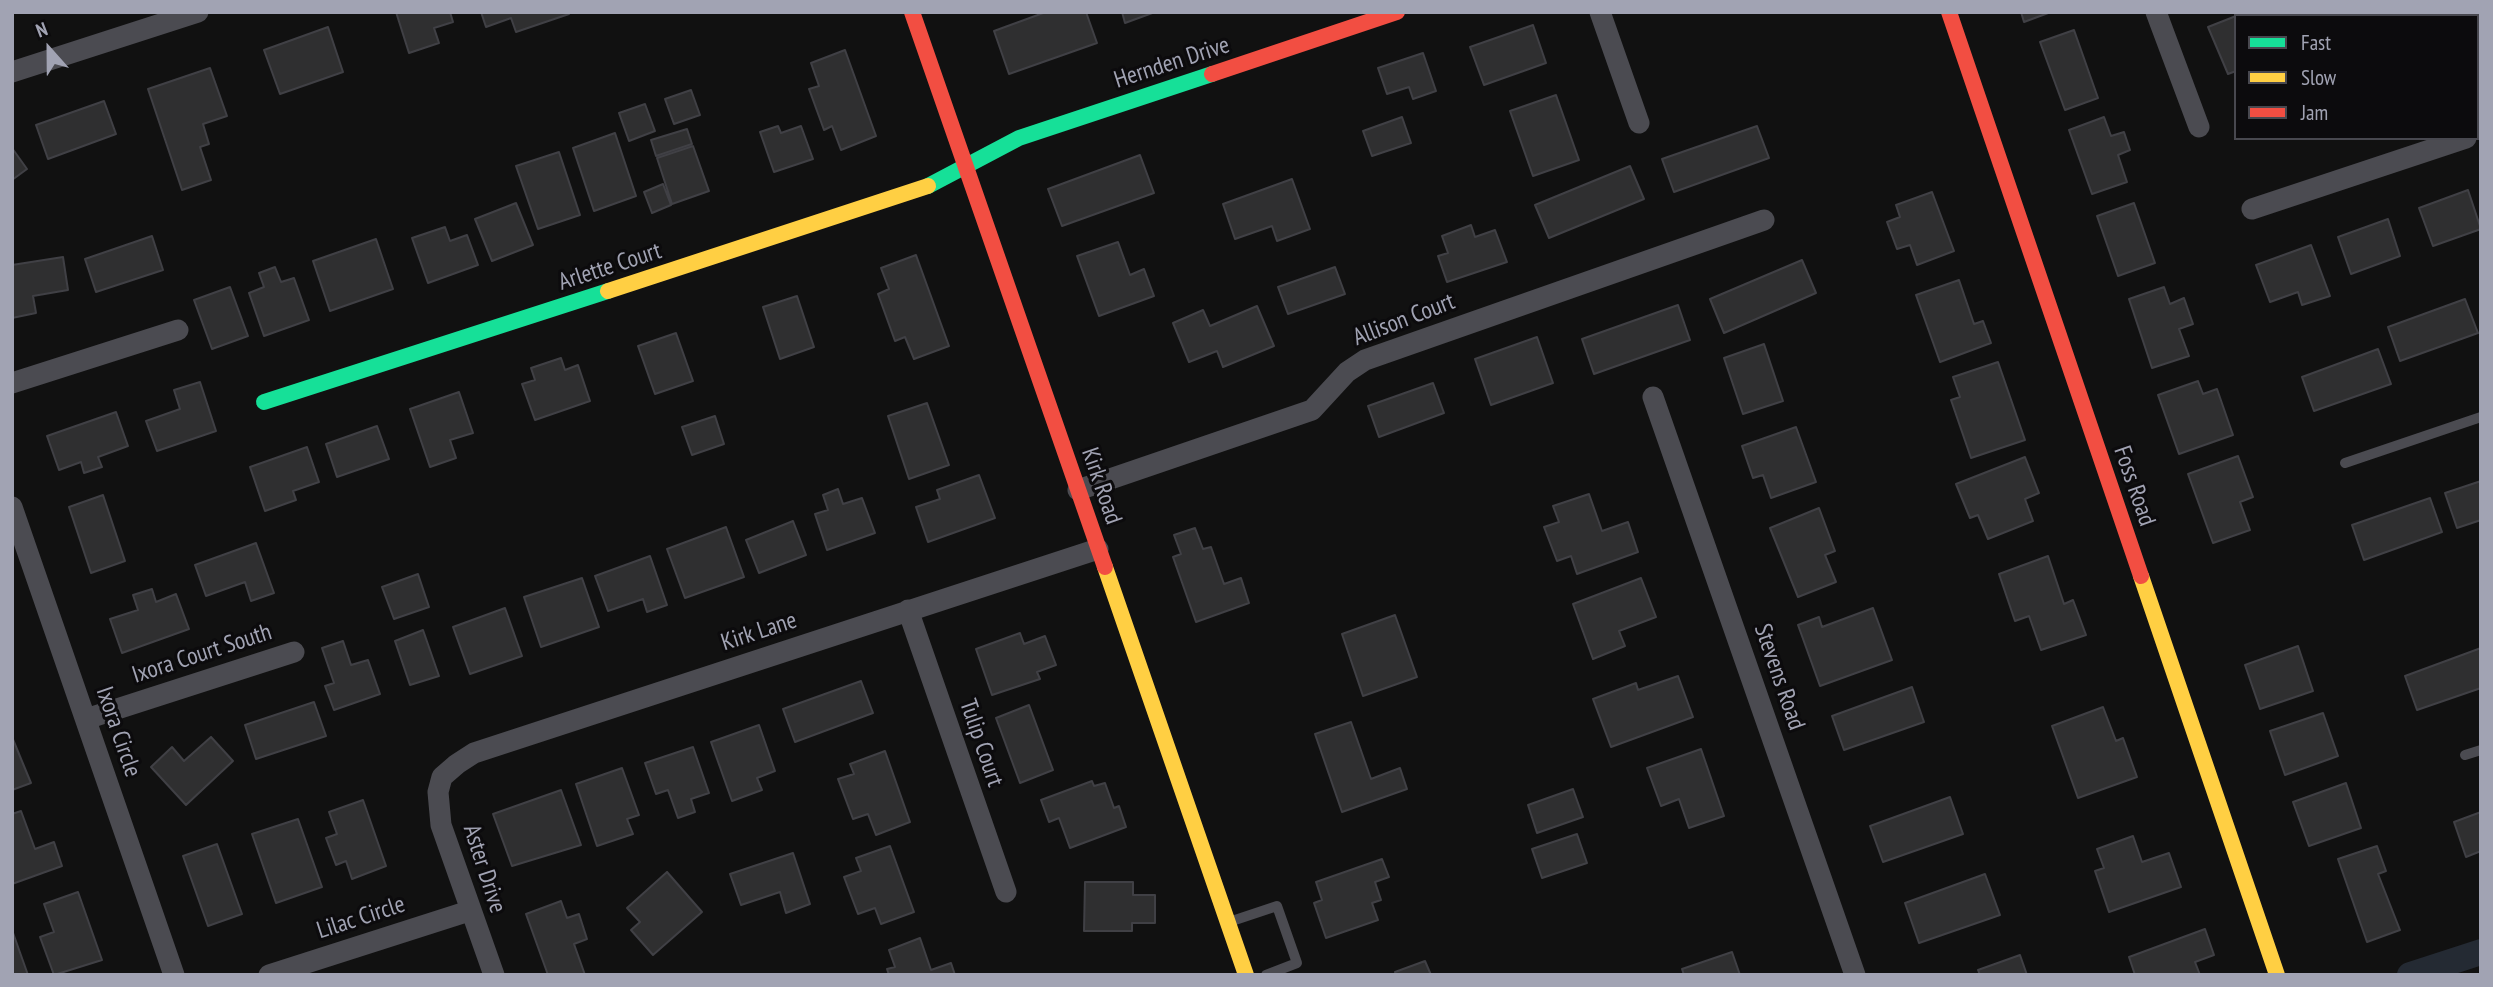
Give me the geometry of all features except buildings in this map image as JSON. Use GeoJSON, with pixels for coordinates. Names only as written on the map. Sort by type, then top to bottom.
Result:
{"type":"FeatureCollection","features":[{"type":"Feature","properties":{"kind":"street"},"geometry":{"type":"LineString","coordinates":[[12,72],[198,12]]}},
{"type":"Feature","properties":{"kind":"street","name":"Kirk Road"},"geometry":{"type":"LineString","coordinates":[[912,12],[1246,975]]}},
{"type":"Feature","properties":{"kind":"street","name":"Hernden Drive"},"geometry":{"type":"LineString","coordinates":[[965,165],[1018,138],[1397,12]]}},
{"type":"Feature","properties":{"kind":"street"},"geometry":{"type":"LineString","coordinates":[[1600,12],[1639,123]]}},
{"type":"Feature","properties":{"kind":"street","name":"Foss Road"},"geometry":{"type":"LineString","coordinates":[[1949,12],[2277,975]]}},
{"type":"Feature","properties":{"kind":"street"},"geometry":{"type":"LineString","coordinates":[[2156,12],[2199,127]]}},
{"type":"Feature","properties":{"kind":"street"},"geometry":{"type":"LineString","coordinates":[[2252,209],[2460,140]]}},
{"type":"Feature","properties":{"kind":"street","name":"Arlette Court"},"geometry":{"type":"LineString","coordinates":[[264,402],[917,192],[965,165]]}},
{"type":"Feature","properties":{"kind":"street","name":"Allison Court"},"geometry":{"type":"LineString","coordinates":[[1078,490],[1312,410],[1347,372],[1365,360],[1764,220]]}},
{"type":"Feature","properties":{"kind":"street"},"geometry":{"type":"LineString","coordinates":[[12,383],[178,330]]}},
{"type":"Feature","properties":{"kind":"street","name":"Stevens Road"},"geometry":{"type":"LineString","coordinates":[[1653,397],[1855,975]]}},
{"type":"Feature","properties":{"kind":"street","name":"Ixora Circle"},"geometry":{"type":"LineString","coordinates":[[12,507],[174,975]]}},
{"type":"Feature","properties":{"kind":"street","name":"Kirk Lane"},"geometry":{"type":"LineString","coordinates":[[442,777],[474,753],[1098,549]]}},
{"type":"Feature","properties":{"kind":"street","name":"Tulip Court"},"geometry":{"type":"LineString","coordinates":[[908,610],[1006,892]]}},
{"type":"Feature","properties":{"kind":"street","name":"Ixora Court South"},"geometry":{"type":"LineString","coordinates":[[86,719],[294,652]]}},
{"type":"Feature","properties":{"kind":"street","name":"Aster Drive"},"geometry":{"type":"LineString","coordinates":[[442,777],[438,792],[441,825],[469,911],[494,975]]}},
{"type":"Feature","properties":{"kind":"street","name":"Lilac Circle"},"geometry":{"type":"LineString","coordinates":[[269,975],[469,911]]}},
{"type":"Feature","properties":{"kind":"lane"},"geometry":{"type":"LineString","coordinates":[[2345,463],[2481,417]]}},
{"type":"Feature","properties":{"kind":"lane"},"geometry":{"type":"LineString","coordinates":[[2465,755],[2481,750]]}},
{"type":"Feature","properties":{"kind":"lane"},"geometry":{"type":"LineString","coordinates":[[1228,923],[1277,906],[1297,963],[1266,975]]}},
{"type":"Feature","properties":{"kind":"waterway"},"geometry":{"type":"LineString","coordinates":[[2410,975],[2481,952]]}},
{"type":"Feature","properties":{"kind":"traffic: fast"},"geometry":{"type":"LineString","coordinates":[[928,186],[1019,138],[1212,74]]}},
{"type":"Feature","properties":{"kind":"traffic: fast"},"geometry":{"type":"LineString","coordinates":[[264,402],[608,291]]}},
{"type":"Feature","properties":{"kind":"traffic: slow"},"geometry":{"type":"LineString","coordinates":[[608,291],[928,186]]}},
{"type":"Feature","properties":{"kind":"traffic: slow"},"geometry":{"type":"LineString","coordinates":[[1105,567],[1246,975]]}},
{"type":"Feature","properties":{"kind":"traffic: slow"},"geometry":{"type":"LineString","coordinates":[[2141,576],[2277,975]]}},
{"type":"Feature","properties":{"kind":"traffic: jam"},"geometry":{"type":"LineString","coordinates":[[912,12],[1105,567]]}},
{"type":"Feature","properties":{"kind":"traffic: jam"},"geometry":{"type":"LineString","coordinates":[[1212,74],[1397,12]]}},
{"type":"Feature","properties":{"kind":"traffic: jam"},"geometry":{"type":"LineString","coordinates":[[1949,12],[2141,576]]}}]}
